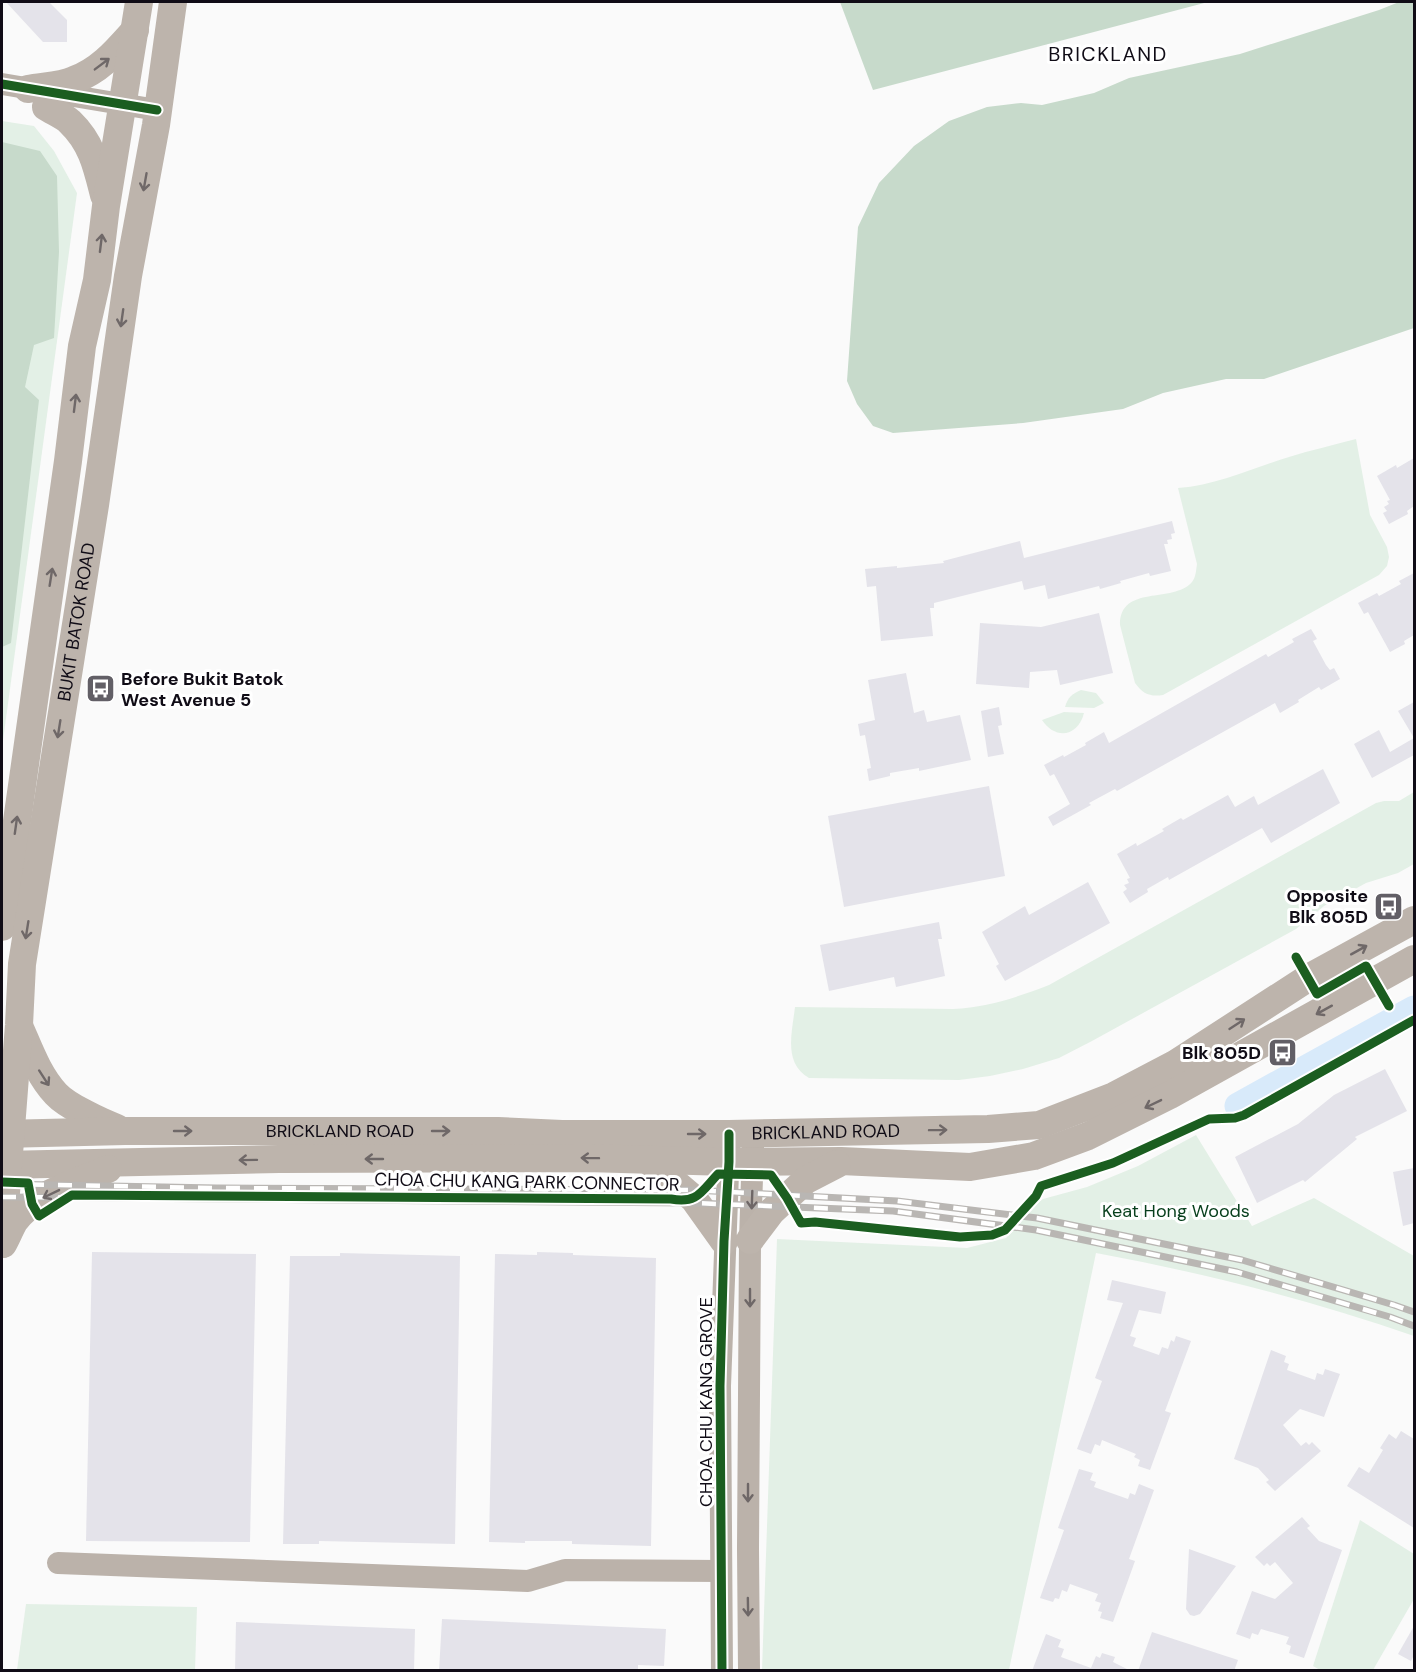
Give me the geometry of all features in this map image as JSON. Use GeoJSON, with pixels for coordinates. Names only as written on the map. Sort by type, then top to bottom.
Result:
{"type":"FeatureCollection","features":[{"type":"Feature","properties":{"kind":"main road","name":"BUKIT BATOK ROAD"},"geometry":{"type":"LineString","coordinates":[[2,1246],[6,1134],[19,1025],[22,964],[95,505],[128,276],[156,117],[173,2]]}},
{"type":"Feature","properties":{"kind":"main road","name":"BUKIT BATOK ROAD"},"geometry":{"type":"LineString","coordinates":[[2,927],[68,461],[82,346],[97,280],[106,206],[137,15]]}},
{"type":"Feature","properties":{"kind":"main road"},"geometry":{"type":"LineString","coordinates":[[25,93],[73,81],[110,59],[137,15]]}},
{"type":"Feature","properties":{"kind":"main road"},"geometry":{"type":"LineString","coordinates":[[25,93],[70,121],[84,138],[96,162],[106,206]]}},
{"type":"Feature","properties":{"kind":"main road"},"geometry":{"type":"LineString","coordinates":[[68,461],[81,460],[90,453],[94,445],[116,360]]}},
{"type":"Feature","properties":{"kind":"main road"},"geometry":{"type":"LineString","coordinates":[[58,529],[76,506],[95,505]]}},
{"type":"Feature","properties":{"kind":"main road","name":"BRICKLAND ROAD"},"geometry":{"type":"LineString","coordinates":[[5,1165],[290,1159],[586,1158],[648,1160],[741,1148],[1039,1125],[1114,1096],[1175,1064],[1308,978],[1414,920]]}},
{"type":"Feature","properties":{"kind":"main road","name":"BRICKLAND ROAD"},"geometry":{"type":"LineString","coordinates":[[6,1134],[125,1131],[498,1131],[741,1148],[841,1161],[970,1167],[1034,1156],[1088,1136],[1170,1095],[1414,959]]}},
{"type":"Feature","properties":{"kind":"main road"},"geometry":{"type":"LineString","coordinates":[[19,1025],[34,1061],[57,1096],[98,1120],[125,1131]]}},
{"type":"Feature","properties":{"kind":"main road"},"geometry":{"type":"LineString","coordinates":[[648,1160],[737,1240],[806,1180],[841,1161]]}},
{"type":"Feature","properties":{"kind":"main road"},"geometry":{"type":"LineString","coordinates":[[2,1246],[15,1221],[32,1204],[50,1193],[124,1163]]}},
{"type":"Feature","properties":{"kind":"street"},"geometry":{"type":"LineString","coordinates":[[2,99],[25,93],[156,117]]}},
{"type":"Feature","properties":{"kind":"street","name":"CHOA CHU KANG GROVE"},"geometry":{"type":"LineString","coordinates":[[722,1671],[720,1395],[737,1240],[741,1148]]}},
{"type":"Feature","properties":{"kind":"street","name":"CHOA CHU KANG GROVE"},"geometry":{"type":"LineString","coordinates":[[737,1240],[748,1549],[749,1671]]}},
{"type":"Feature","properties":{"kind":"street"},"geometry":{"type":"LineString","coordinates":[[58,1563],[528,1581],[565,1570],[721,1571]]}},
{"type":"Feature","properties":{"kind":"green space"},"geometry":{"type":"Polygon","coordinates":[[[840,2],[1208,2],[873,90],[840,2]]]}},
{"type":"Feature","properties":{"kind":"green space"},"geometry":{"type":"Polygon","coordinates":[[[1399,2],[1414,2],[1414,328],[1264,379],[1226,379],[1163,393],[1123,409],[1023,423],[893,433],[873,426],[857,404],[847,381],[858,227],[879,183],[914,146],[949,121],[987,107],[1021,103],[1042,105],[1094,93],[1129,78],[1240,54],[1399,2]]]}},
{"type":"Feature","properties":{"kind":"green space"},"geometry":{"type":"Polygon","coordinates":[[[2,121],[34,126],[54,151],[77,193],[2,748],[2,121]]]}},
{"type":"Feature","properties":{"kind":"green space"},"geometry":{"type":"Polygon","coordinates":[[[2,142],[40,151],[57,176],[59,252],[54,338],[34,345],[25,387],[39,400],[11,643],[2,647],[2,142]]]}},
{"type":"Feature","properties":{"kind":"green space"},"geometry":{"type":"Polygon","coordinates":[[[1356,439],[1370,515],[1387,547],[1389,557],[1387,566],[1379,575],[1163,695],[1154,696],[1141,690],[1135,683],[1120,625],[1122,612],[1138,599],[1183,588],[1192,582],[1196,573],[1197,564],[1178,488],[1221,480],[1297,454],[1356,439]]]}},
{"type":"Feature","properties":{"kind":"green space"},"geometry":{"type":"Polygon","coordinates":[[[1081,690],[1096,693],[1104,703],[1094,708],[1065,707],[1071,696],[1081,690]]]}},
{"type":"Feature","properties":{"kind":"green space"},"geometry":{"type":"Polygon","coordinates":[[[1064,712],[1084,713],[1077,727],[1072,731],[1059,733],[1053,731],[1042,720],[1064,712]]]}},
{"type":"Feature","properties":{"kind":"green space"},"geometry":{"type":"Polygon","coordinates":[[[1414,792],[1414,864],[1398,873],[1366,883],[1324,906],[1296,929],[1059,1058],[1023,1069],[959,1080],[809,1078],[795,1064],[791,1037],[795,1007],[953,1009],[991,1004],[1026,994],[1049,985],[1376,803],[1399,801],[1414,792]]]}},
{"type":"Feature","properties":{"kind":"green space","name":"Keat Hong Woods"},"geometry":{"type":"Polygon","coordinates":[[[1196,1135],[1252,1226],[1314,1198],[1414,1256],[1414,1336],[1257,1288],[1096,1253],[1009,1670],[762,1670],[777,1239],[967,1248],[1006,1238],[1033,1206],[1043,1199],[1087,1187],[1138,1166],[1196,1135]]]}},
{"type":"Feature","properties":{"kind":"green space"},"geometry":{"type":"Polygon","coordinates":[[[1360,1520],[1414,1554],[1414,1599],[1373,1670],[1320,1670],[1313,1666],[1360,1520]]]}},
{"type":"Feature","properties":{"kind":"green space"},"geometry":{"type":"Polygon","coordinates":[[[26,1604],[197,1607],[195,1670],[17,1670],[26,1604]]]}},
{"type":"Feature","properties":{"kind":"building"},"geometry":{"type":"Polygon","coordinates":[[[6,2],[49,2],[67,20],[67,42],[43,42],[6,2]]]}},
{"type":"Feature","properties":{"kind":"building"},"geometry":{"type":"Polygon","coordinates":[[[1414,458],[1414,506],[1407,511],[1408,514],[1389,524],[1383,513],[1387,511],[1384,507],[1389,504],[1387,501],[1390,500],[1377,476],[1414,458]]]}},
{"type":"Feature","properties":{"kind":"building"},"geometry":{"type":"Polygon","coordinates":[[[1172,521],[1175,533],[1171,534],[1172,539],[1167,540],[1168,544],[1164,544],[1171,571],[1150,576],[1149,573],[1100,589],[1099,586],[1048,599],[1045,585],[1024,590],[1022,581],[934,603],[934,608],[930,608],[933,636],[881,641],[876,586],[867,587],[865,569],[944,563],[943,561],[1020,541],[1024,558],[1172,521]]]}},
{"type":"Feature","properties":{"kind":"building"},"geometry":{"type":"Polygon","coordinates":[[[1414,573],[1414,635],[1404,641],[1405,644],[1390,652],[1368,612],[1364,614],[1358,603],[1377,593],[1379,596],[1401,584],[1399,581],[1414,573]]]}},
{"type":"Feature","properties":{"kind":"building"},"geometry":{"type":"Polygon","coordinates":[[[1099,613],[1113,673],[1060,685],[1057,670],[1030,672],[1029,688],[976,684],[980,623],[1041,627],[1099,613]]]}},
{"type":"Feature","properties":{"kind":"building"},"geometry":{"type":"Polygon","coordinates":[[[1311,629],[1317,639],[1313,641],[1326,665],[1330,670],[1334,668],[1340,679],[1321,690],[1319,687],[1280,713],[1275,703],[1117,791],[1115,789],[1089,803],[1091,805],[1053,826],[1048,817],[1070,804],[1054,774],[1050,776],[1044,765],[1086,745],[1085,743],[1104,732],[1109,743],[1266,654],[1268,657],[1294,642],[1292,639],[1311,629]]]}},
{"type":"Feature","properties":{"kind":"building"},"geometry":{"type":"Polygon","coordinates":[[[906,673],[914,713],[924,710],[927,722],[960,715],[971,760],[919,771],[919,768],[890,773],[890,776],[869,781],[867,769],[871,768],[865,735],[860,736],[858,724],[875,720],[868,680],[906,673]]]}},
{"type":"Feature","properties":{"kind":"building"},"geometry":{"type":"Polygon","coordinates":[[[1414,702],[1414,738],[1398,711],[1414,702]]]}},
{"type":"Feature","properties":{"kind":"building"},"geometry":{"type":"Polygon","coordinates":[[[999,707],[1002,725],[998,726],[1004,754],[988,757],[981,711],[999,707]]]}},
{"type":"Feature","properties":{"kind":"building"},"geometry":{"type":"Polygon","coordinates":[[[1379,730],[1390,752],[1414,738],[1414,755],[1372,778],[1354,744],[1379,730]]]}},
{"type":"Feature","properties":{"kind":"building"},"geometry":{"type":"Polygon","coordinates":[[[1323,769],[1340,803],[1271,843],[1262,828],[1169,880],[1168,877],[1147,889],[1148,892],[1130,903],[1123,892],[1127,889],[1124,885],[1129,883],[1127,879],[1130,878],[1117,854],[1136,843],[1137,846],[1164,831],[1162,829],[1181,818],[1183,820],[1228,795],[1235,807],[1254,796],[1258,805],[1323,769]]]}},
{"type":"Feature","properties":{"kind":"building"},"geometry":{"type":"Polygon","coordinates":[[[989,786],[1005,876],[844,907],[828,816],[989,786]]]}},
{"type":"Feature","properties":{"kind":"building"},"geometry":{"type":"Polygon","coordinates":[[[1088,882],[1110,923],[1005,981],[982,932],[1025,906],[1029,915],[1088,882]]]}},
{"type":"Feature","properties":{"kind":"building"},"geometry":{"type":"Polygon","coordinates":[[[939,922],[942,939],[938,939],[945,976],[896,987],[894,977],[829,991],[820,945],[939,922]]]}},
{"type":"Feature","properties":{"kind":"building"},"geometry":{"type":"Polygon","coordinates":[[[1385,1069],[1407,1111],[1355,1137],[1357,1139],[1305,1182],[1303,1180],[1257,1203],[1235,1157],[1298,1124],[1334,1095],[1385,1069]]]}},
{"type":"Feature","properties":{"kind":"building"},"geometry":{"type":"Polygon","coordinates":[[[1414,1168],[1414,1223],[1403,1226],[1393,1172],[1414,1168]]]}},
{"type":"Feature","properties":{"kind":"building"},"geometry":{"type":"Polygon","coordinates":[[[92,1252],[256,1254],[250,1542],[86,1541],[92,1252]]]}},
{"type":"Feature","properties":{"kind":"building"},"geometry":{"type":"Polygon","coordinates":[[[537,1252],[656,1258],[651,1546],[572,1544],[572,1541],[489,1542],[495,1254],[537,1255],[537,1252]]]}},
{"type":"Feature","properties":{"kind":"building"},"geometry":{"type":"Polygon","coordinates":[[[340,1253],[460,1256],[455,1544],[319,1541],[319,1544],[283,1544],[290,1256],[340,1256],[340,1253]]]}},
{"type":"Feature","properties":{"kind":"building"},"geometry":{"type":"Polygon","coordinates":[[[1112,1280],[1166,1292],[1161,1314],[1139,1310],[1130,1336],[1136,1338],[1133,1346],[1159,1355],[1162,1347],[1168,1349],[1171,1340],[1174,1342],[1176,1336],[1191,1341],[1165,1411],[1171,1413],[1150,1470],[1138,1466],[1140,1460],[1134,1457],[1136,1454],[1102,1440],[1100,1446],[1095,1444],[1091,1454],[1077,1449],[1102,1381],[1095,1378],[1123,1303],[1107,1300],[1112,1280]]]}},
{"type":"Feature","properties":{"kind":"building"},"geometry":{"type":"Polygon","coordinates":[[[1271,1350],[1286,1356],[1284,1362],[1289,1364],[1287,1370],[1315,1380],[1317,1373],[1323,1375],[1325,1369],[1340,1374],[1324,1417],[1300,1409],[1283,1425],[1301,1446],[1306,1442],[1309,1445],[1312,1442],[1321,1451],[1275,1491],[1266,1482],[1269,1480],[1258,1468],[1234,1459],[1271,1350]]]}},
{"type":"Feature","properties":{"kind":"building"},"geometry":{"type":"Polygon","coordinates":[[[1401,1431],[1414,1439],[1414,1528],[1347,1486],[1359,1467],[1369,1473],[1383,1450],[1380,1448],[1389,1434],[1396,1439],[1401,1431]]]}},
{"type":"Feature","properties":{"kind":"building"},"geometry":{"type":"Polygon","coordinates":[[[1079,1469],[1093,1473],[1090,1480],[1096,1482],[1094,1487],[1128,1499],[1130,1493],[1135,1495],[1139,1484],[1154,1490],[1129,1559],[1135,1561],[1113,1622],[1100,1618],[1102,1612],[1098,1611],[1101,1603],[1095,1601],[1098,1594],[1070,1584],[1067,1592],[1062,1590],[1059,1599],[1055,1598],[1053,1602],[1040,1598],[1064,1530],[1058,1528],[1079,1469]]]}},
{"type":"Feature","properties":{"kind":"building"},"geometry":{"type":"Polygon","coordinates":[[[1302,1517],[1310,1526],[1307,1528],[1319,1541],[1342,1550],[1304,1658],[1289,1653],[1291,1646],[1286,1644],[1289,1637],[1261,1629],[1258,1635],[1252,1633],[1250,1639],[1236,1634],[1252,1591],[1275,1599],[1293,1583],[1275,1562],[1270,1566],[1267,1563],[1264,1566],[1255,1557],[1302,1517]]]}},
{"type":"Feature","properties":{"kind":"building"},"geometry":{"type":"Polygon","coordinates":[[[1189,1549],[1236,1566],[1200,1614],[1194,1616],[1190,1615],[1186,1609],[1189,1549]]]}},
{"type":"Feature","properties":{"kind":"building"},"geometry":{"type":"Polygon","coordinates":[[[442,1619],[666,1629],[664,1666],[638,1665],[638,1671],[439,1671],[442,1619]]]}},
{"type":"Feature","properties":{"kind":"building"},"geometry":{"type":"Polygon","coordinates":[[[236,1622],[415,1629],[414,1671],[235,1671],[236,1622]]]}},
{"type":"Feature","properties":{"kind":"building"},"geometry":{"type":"Polygon","coordinates":[[[1414,1626],[1414,1655],[1411,1661],[1398,1654],[1414,1626]]]}},
{"type":"Feature","properties":{"kind":"building"},"geometry":{"type":"Polygon","coordinates":[[[1152,1632],[1238,1660],[1234,1671],[1138,1671],[1152,1632]]]}},
{"type":"Feature","properties":{"kind":"building"},"geometry":{"type":"Polygon","coordinates":[[[1046,1634],[1061,1640],[1058,1647],[1064,1649],[1061,1657],[1091,1668],[1096,1656],[1100,1658],[1102,1653],[1115,1657],[1113,1662],[1131,1671],[1032,1671],[1046,1634]]]}},
{"type":"Feature","properties":{"kind":"waterway"},"geometry":{"type":"LineString","coordinates":[[1238,1106],[1414,1009]]}},
{"type":"Feature","properties":{"kind":"railway"},"geometry":{"type":"LineString","coordinates":[[2,1184],[217,1188],[694,1190],[897,1201],[1037,1218],[1242,1260],[1414,1312]]}},
{"type":"Feature","properties":{"kind":"railway"},"geometry":{"type":"LineString","coordinates":[[2,1197],[694,1203],[893,1211],[1036,1230],[1237,1272],[1414,1326]]}},
{"type":"Feature","properties":{"kind":"cycle path"},"geometry":{"type":"LineString","coordinates":[[2,84],[157,110]]}},
{"type":"Feature","properties":{"kind":"cycle path"},"geometry":{"type":"LineString","coordinates":[[1296,957],[1317,994],[1366,966],[1389,1006]]}},
{"type":"Feature","properties":{"kind":"cycle path","name":"CHOA CHU KANG PARK CONNECTOR"},"geometry":{"type":"LineString","coordinates":[[2,1182],[28,1183],[32,1204],[39,1216],[72,1195],[687,1200],[703,1191],[718,1174],[771,1175],[801,1223],[815,1222],[960,1237],[992,1235],[1005,1230],[1036,1196],[1041,1186],[1113,1163],[1209,1119],[1235,1118],[1244,1115],[1414,1020]]}},
{"type":"Feature","properties":{"kind":"cycle path"},"geometry":{"type":"LineString","coordinates":[[722,1670],[720,1386],[729,1134]]}},
{"type":"Feature","properties":{"kind":"place","name":"Before Bukit Batok West Avenue 5"},"geometry":{"type":"Point","coordinates":[100,689]}},
{"type":"Feature","properties":{"kind":"place","name":"Opposite Blk 805D"},"geometry":{"type":"Point","coordinates":[1389,906]}},
{"type":"Feature","properties":{"kind":"place","name":"Blk 805D"},"geometry":{"type":"Point","coordinates":[1282,1053]}},
{"type":"Feature","properties":{"kind":"district","name":"BRICKLAND"},"geometry":{"type":"Point","coordinates":[1108,54]}}]}
